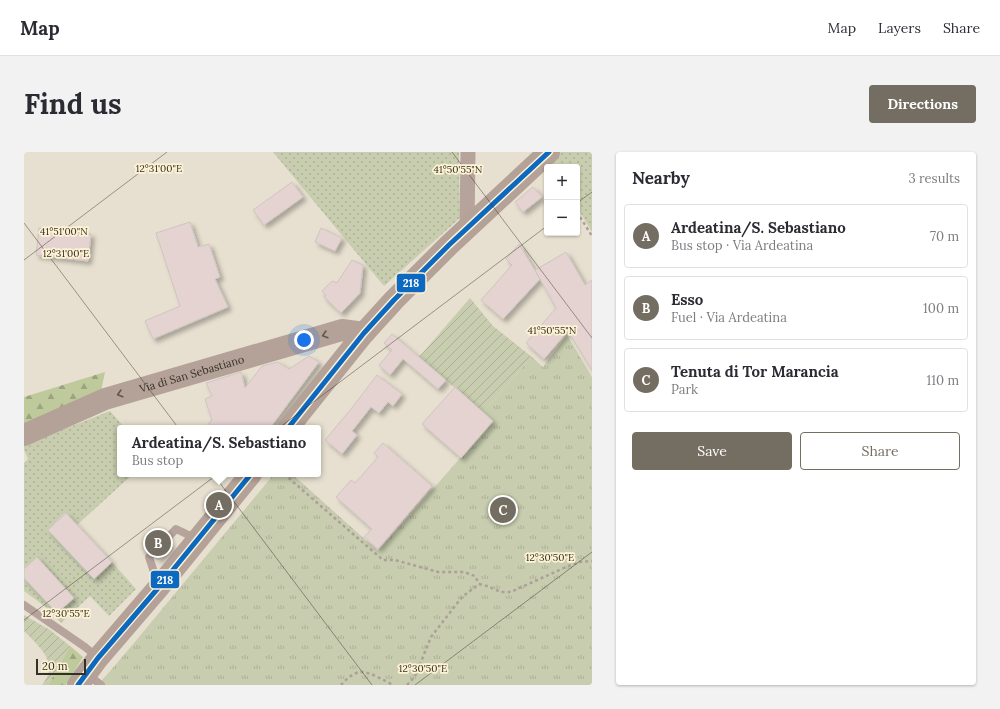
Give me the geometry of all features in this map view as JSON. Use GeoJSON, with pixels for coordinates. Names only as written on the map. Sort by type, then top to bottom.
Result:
{"type":"FeatureCollection","features":[{"type":"Feature","properties":{"kind":"main road"},"geometry":{"type":"LineString","coordinates":[[290,425],[364,333],[405,288],[549,152]]}},
{"type":"Feature","properties":{"kind":"main road","name":"Via di San Sebastiano"},"geometry":{"type":"LineString","coordinates":[[24,435],[105,399],[342,330],[364,333]]}},
{"type":"Feature","properties":{"kind":"main road"},"geometry":{"type":"LineString","coordinates":[[91,675],[159,587],[249,477]]}},
{"type":"Feature","properties":{"kind":"street"},"geometry":{"type":"LineString","coordinates":[[467,229],[468,152]]}},
{"type":"Feature","properties":{"kind":"lane"},"geometry":{"type":"LineString","coordinates":[[24,605],[85,647],[91,675]]}},
{"type":"Feature","properties":{"kind":"path"},"geometry":{"type":"LineString","coordinates":[[580,217],[592,236]]}},
{"type":"Feature","properties":{"kind":"path"},"geometry":{"type":"LineString","coordinates":[[287,477],[383,560],[395,560],[438,572],[464,572],[476,576],[479,584]]}},
{"type":"Feature","properties":{"kind":"path"},"geometry":{"type":"LineString","coordinates":[[479,584],[502,592],[511,592],[568,566],[580,562],[592,561]]}},
{"type":"Feature","properties":{"kind":"path"},"geometry":{"type":"LineString","coordinates":[[407,685],[416,674],[431,637],[462,598],[479,584]]}},
{"type":"Feature","properties":{"kind":"path"},"geometry":{"type":"LineString","coordinates":[[341,685],[345,680],[359,672],[367,673],[393,685]]}},
{"type":"Feature","properties":{"kind":"green space"},"geometry":{"type":"Polygon","coordinates":[[[273,152],[459,152],[460,218],[384,286],[273,152]]]}},
{"type":"Feature","properties":{"kind":"green space"},"geometry":{"type":"Polygon","coordinates":[[[561,152],[592,152],[592,232],[580,212],[580,164],[552,164],[550,161],[561,152]]]}},
{"type":"Feature","properties":{"kind":"green space"},"geometry":{"type":"Polygon","coordinates":[[[470,298],[493,326],[532,357],[483,412],[419,357],[470,298]]]}},
{"type":"Feature","properties":{"kind":"green space"},"geometry":{"type":"Polygon","coordinates":[[[567,335],[592,377],[592,685],[98,685],[272,477],[295,477],[378,551],[493,421],[483,412],[532,357],[543,367],[567,335]]]}},
{"type":"Feature","properties":{"kind":"green space"},"geometry":{"type":"Polygon","coordinates":[[[105,372],[100,396],[24,429],[24,397],[105,372]]]}},
{"type":"Feature","properties":{"kind":"green space"},"geometry":{"type":"Polygon","coordinates":[[[110,411],[122,425],[117,425],[117,477],[130,477],[77,525],[65,513],[48,530],[94,578],[112,562],[136,589],[109,616],[90,596],[61,623],[47,608],[24,591],[24,578],[57,613],[74,598],[37,558],[24,569],[24,463],[28,459],[24,450],[24,445],[110,411]]]}},
{"type":"Feature","properties":{"kind":"green space"},"geometry":{"type":"Polygon","coordinates":[[[24,615],[50,630],[70,646],[48,685],[42,685],[49,672],[48,660],[39,646],[24,631],[24,615]]]}},
{"type":"Feature","properties":{"kind":"green space"},"geometry":{"type":"Polygon","coordinates":[[[70,646],[83,657],[66,685],[48,685],[70,646]]]}},
{"type":"Feature","properties":{"kind":"building"},"geometry":{"type":"Polygon","coordinates":[[[292,182],[303,197],[264,225],[253,210],[292,182]]]}},
{"type":"Feature","properties":{"kind":"building"},"geometry":{"type":"Polygon","coordinates":[[[533,187],[542,197],[523,212],[515,202],[533,187]]]}},
{"type":"Feature","properties":{"kind":"building"},"geometry":{"type":"Polygon","coordinates":[[[190,222],[198,247],[209,244],[220,277],[215,279],[228,307],[153,339],[145,321],[180,306],[156,233],[190,222]]]}},
{"type":"Feature","properties":{"kind":"building"},"geometry":{"type":"Polygon","coordinates":[[[39,228],[91,234],[88,261],[36,255],[39,228]]]}},
{"type":"Feature","properties":{"kind":"building"},"geometry":{"type":"Polygon","coordinates":[[[321,228],[342,238],[335,251],[315,242],[321,228]]]}},
{"type":"Feature","properties":{"kind":"building"},"geometry":{"type":"Polygon","coordinates":[[[519,244],[540,279],[503,319],[481,300],[512,265],[506,259],[519,244]]]}},
{"type":"Feature","properties":{"kind":"building"},"geometry":{"type":"Polygon","coordinates":[[[566,252],[585,285],[592,280],[592,370],[568,331],[544,359],[526,343],[556,308],[535,270],[566,252]]]}},
{"type":"Feature","properties":{"kind":"building"},"geometry":{"type":"Polygon","coordinates":[[[352,260],[363,265],[360,293],[341,313],[324,297],[326,296],[322,291],[332,281],[337,283],[352,260]]]}},
{"type":"Feature","properties":{"kind":"building"},"geometry":{"type":"Polygon","coordinates":[[[392,334],[446,380],[438,389],[403,359],[390,375],[379,365],[392,350],[384,343],[392,334]]]}},
{"type":"Feature","properties":{"kind":"building"},"geometry":{"type":"Polygon","coordinates":[[[309,356],[319,362],[272,425],[208,425],[212,420],[205,399],[212,396],[206,383],[241,372],[245,388],[262,366],[278,362],[289,369],[309,356]]]}},
{"type":"Feature","properties":{"kind":"building"},"geometry":{"type":"Polygon","coordinates":[[[377,375],[402,394],[393,406],[388,402],[379,413],[371,407],[352,431],[357,435],[342,454],[325,440],[377,375]]]}},
{"type":"Feature","properties":{"kind":"building"},"geometry":{"type":"Polygon","coordinates":[[[455,387],[493,421],[461,458],[422,424],[455,387]]]}},
{"type":"Feature","properties":{"kind":"building"},"geometry":{"type":"Polygon","coordinates":[[[383,443],[432,486],[378,549],[364,537],[372,529],[336,497],[351,480],[355,483],[378,457],[374,453],[383,443]]]}},
{"type":"Feature","properties":{"kind":"building"},"geometry":{"type":"Polygon","coordinates":[[[66,513],[112,562],[94,579],[48,530],[66,513]]]}},
{"type":"Feature","properties":{"kind":"building"},"geometry":{"type":"Polygon","coordinates":[[[159,533],[162,536],[148,551],[144,548],[159,533]]]}},
{"type":"Feature","properties":{"kind":"building"},"geometry":{"type":"Polygon","coordinates":[[[170,543],[172,545],[158,560],[156,558],[170,543]]]}},
{"type":"Feature","properties":{"kind":"building"},"geometry":{"type":"Polygon","coordinates":[[[37,557],[74,598],[57,613],[24,578],[24,569],[37,557]]]}},
{"type":"Feature","properties":{"kind":"transit line","name":"218"},"geometry":{"type":"LineString","coordinates":[[290,425],[364,333],[394,300],[449,245],[549,152]]}},
{"type":"Feature","properties":{"kind":"transit line","name":"218"},"geometry":{"type":"LineString","coordinates":[[78,685],[98,658],[159,587],[249,477]]}},
{"type":"Feature","properties":{"kind":"place","name":"Ardeatina/S. Sebastiano"},"geometry":{"type":"Point","coordinates":[219,505]}},
{"type":"Feature","properties":{"kind":"place","name":"Tenuta di Tor Marancia"},"geometry":{"type":"Point","coordinates":[503,510]}},
{"type":"Feature","properties":{"kind":"place","name":"Esso"},"geometry":{"type":"Point","coordinates":[158,543]}}]}
